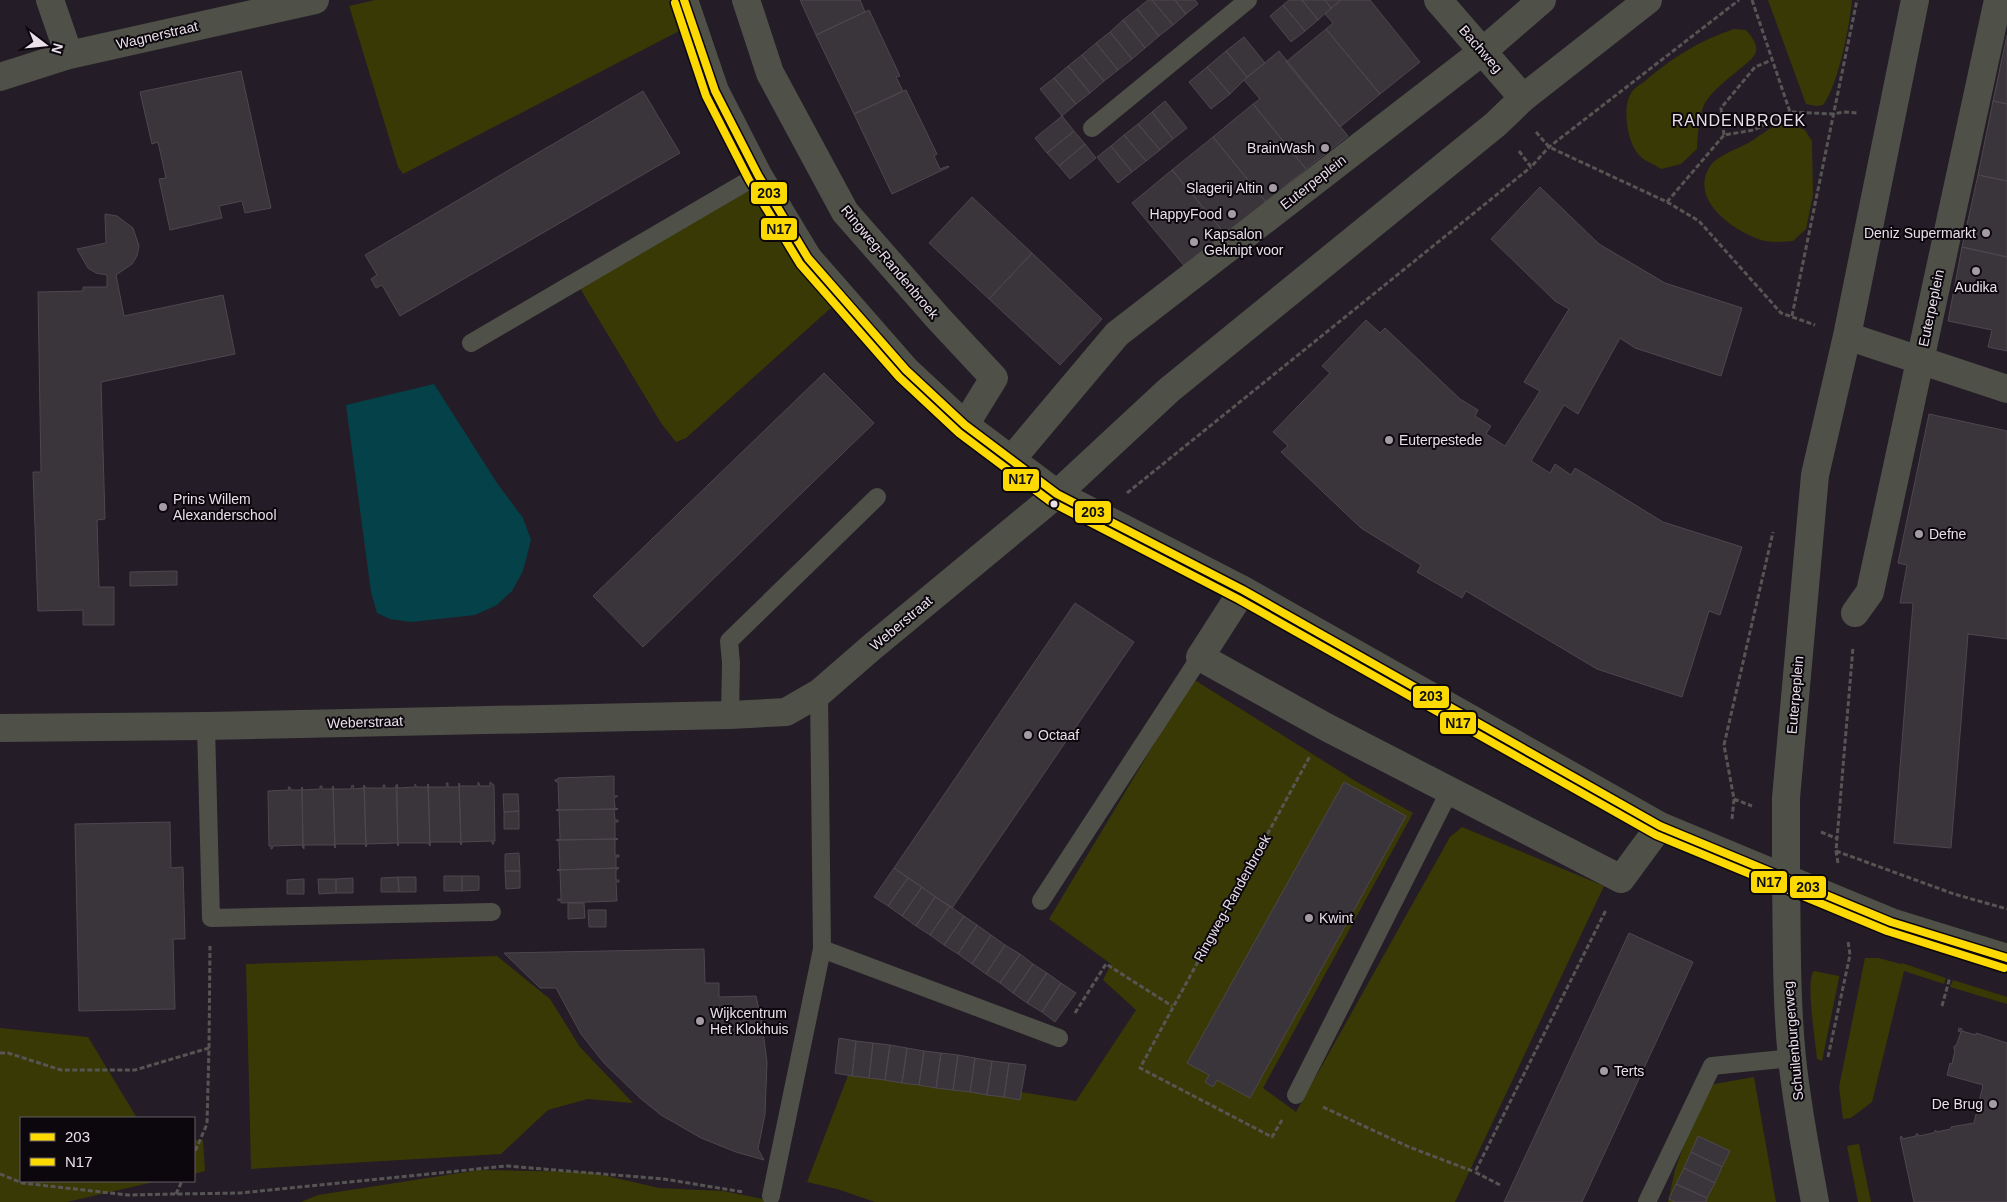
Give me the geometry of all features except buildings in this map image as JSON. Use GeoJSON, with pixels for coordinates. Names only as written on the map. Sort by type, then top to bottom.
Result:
{"type":"FeatureCollection","features":[{"type":"Feature","properties":{"kind":"main road"},"geometry":{"type":"LineString","coordinates":[[684,0],[715,91],[758,175],[808,258],[906,370],[965,425],[1057,494],[1243,590],[1660,826],[1891,922],[2007,958]]}},
{"type":"Feature","properties":{"kind":"main road","name":"Schuilenburgerweg"},"geometry":{"type":"LineString","coordinates":[[1786,878],[1787,982],[1792,1058],[1815,1202]]}},
{"type":"Feature","properties":{"kind":"street"},"geometry":{"type":"LineString","coordinates":[[50,0],[69,55]]}},
{"type":"Feature","properties":{"kind":"street","name":"Wagnerstraat"},"geometry":{"type":"LineString","coordinates":[[0,77],[69,55],[316,0]]}},
{"type":"Feature","properties":{"kind":"street","name":"Ringweg-Randenbroek"},"geometry":{"type":"LineString","coordinates":[[746,0],[770,73],[844,212],[994,378],[965,425]]}},
{"type":"Feature","properties":{"kind":"street","name":"Bachweg"},"geometry":{"type":"LineString","coordinates":[[1438,0],[1523,98]]}},
{"type":"Feature","properties":{"kind":"street","name":"Euterpeplein"},"geometry":{"type":"LineString","coordinates":[[1011,460],[1117,334],[1483,50],[1542,0]]}},
{"type":"Feature","properties":{"kind":"street"},"geometry":{"type":"LineString","coordinates":[[1057,494],[1169,390],[1496,124],[1523,98],[1648,0]]}},
{"type":"Feature","properties":{"kind":"street","name":"Euterpeplein"},"geometry":{"type":"LineString","coordinates":[[1786,878],[1786,798],[1815,475],[1847,336],[1915,0]]}},
{"type":"Feature","properties":{"kind":"street","name":"Euterpeplein"},"geometry":{"type":"LineString","coordinates":[[1856,613],[1870,592],[1998,0]]}},
{"type":"Feature","properties":{"kind":"street"},"geometry":{"type":"LineString","coordinates":[[1847,336],[2007,389]]}},
{"type":"Feature","properties":{"kind":"street","name":"Weberstraat"},"geometry":{"type":"LineString","coordinates":[[0,728],[206,726],[730,715],[786,712],[819,693],[1057,494]]}},
{"type":"Feature","properties":{"kind":"street"},"geometry":{"type":"LineString","coordinates":[[1243,590],[1200,658],[1449,792],[1621,879],[1660,826]]}},
{"type":"Feature","properties":{"kind":"lane"},"geometry":{"type":"LineString","coordinates":[[1092,128],[1248,0]]}},
{"type":"Feature","properties":{"kind":"lane"},"geometry":{"type":"LineString","coordinates":[[471,343],[758,175]]}},
{"type":"Feature","properties":{"kind":"lane"},"geometry":{"type":"LineString","coordinates":[[730,715],[731,663],[729,641],[877,498]]}},
{"type":"Feature","properties":{"kind":"lane"},"geometry":{"type":"LineString","coordinates":[[1041,901],[1200,658]]}},
{"type":"Feature","properties":{"kind":"lane"},"geometry":{"type":"LineString","coordinates":[[771,1196],[822,949],[819,693]]}},
{"type":"Feature","properties":{"kind":"lane"},"geometry":{"type":"LineString","coordinates":[[206,726],[211,918],[492,912]]}},
{"type":"Feature","properties":{"kind":"lane"},"geometry":{"type":"LineString","coordinates":[[1296,1095],[1449,792]]}},
{"type":"Feature","properties":{"kind":"lane"},"geometry":{"type":"LineString","coordinates":[[822,949],[1059,1038]]}},
{"type":"Feature","properties":{"kind":"lane"},"geometry":{"type":"LineString","coordinates":[[1646,1202],[1712,1066],[1792,1058]]}},
{"type":"Feature","properties":{"kind":"path"},"geometry":{"type":"LineString","coordinates":[[1549,147],[1739,0]]}},
{"type":"Feature","properties":{"kind":"path"},"geometry":{"type":"LineString","coordinates":[[1752,0],[1790,112]]}},
{"type":"Feature","properties":{"kind":"path"},"geometry":{"type":"LineString","coordinates":[[1792,316],[1857,0]]}},
{"type":"Feature","properties":{"kind":"path"},"geometry":{"type":"LineString","coordinates":[[1724,135],[1721,108],[1755,68],[1772,60]]}},
{"type":"Feature","properties":{"kind":"path"},"geometry":{"type":"LineString","coordinates":[[1523,98],[1524,117],[1549,147],[1667,202],[1699,221],[1782,313],[1847,336]]}},
{"type":"Feature","properties":{"kind":"path"},"geometry":{"type":"LineString","coordinates":[[1667,202],[1724,135],[1754,130],[1790,112],[1833,114]]}},
{"type":"Feature","properties":{"kind":"path"},"geometry":{"type":"LineString","coordinates":[[1099,515],[1531,167]]}},
{"type":"Feature","properties":{"kind":"path"},"geometry":{"type":"LineString","coordinates":[[1734,799],[1724,744],[1774,526]]}},
{"type":"Feature","properties":{"kind":"path"},"geometry":{"type":"LineString","coordinates":[[1827,1062],[1850,954],[1836,851],[1856,613]]}},
{"type":"Feature","properties":{"kind":"path","name":"Ringweg-Randenbroek"},"geometry":{"type":"LineString","coordinates":[[1140,1068],[1172,1006],[1326,727]]}},
{"type":"Feature","properties":{"kind":"path"},"geometry":{"type":"LineString","coordinates":[[1836,851],[1954,894],[2007,909]]}},
{"type":"Feature","properties":{"kind":"path"},"geometry":{"type":"LineString","coordinates":[[1500,1185],[1475,1172],[1621,879]]}},
{"type":"Feature","properties":{"kind":"path"},"geometry":{"type":"LineString","coordinates":[[195,1152],[207,1124],[211,918]]}},
{"type":"Feature","properties":{"kind":"path"},"geometry":{"type":"LineString","coordinates":[[1059,1038],[1106,964],[1172,1006]]}},
{"type":"Feature","properties":{"kind":"path"},"geometry":{"type":"LineString","coordinates":[[1942,1006],[1951,974]]}},
{"type":"Feature","properties":{"kind":"path"},"geometry":{"type":"LineString","coordinates":[[0,1053],[8,1053],[61,1070],[136,1070],[209,1048]]}},
{"type":"Feature","properties":{"kind":"path"},"geometry":{"type":"LineString","coordinates":[[0,1174],[22,1183],[128,1194],[241,1193],[507,1166],[664,1179],[771,1196]]}},
{"type":"Feature","properties":{"kind":"path"},"geometry":{"type":"LineString","coordinates":[[176,1194],[182,1182]]}},
{"type":"Feature","properties":{"kind":"shaded area"},"geometry":{"type":"Polygon","coordinates":[[[375,0],[673,0],[683,29],[403,174],[398,167],[349,6],[375,0]]]}},
{"type":"Feature","properties":{"kind":"shaded area"},"geometry":{"type":"Polygon","coordinates":[[[1768,0],[1852,0],[1846,39],[1838,70],[1834,84],[1823,105],[1806,104],[1768,0]]]}},
{"type":"Feature","properties":{"kind":"shaded area"},"geometry":{"type":"Polygon","coordinates":[[[1734,29],[1746,30],[1755,44],[1755,54],[1748,63],[1720,85],[1704,104],[1698,130],[1697,149],[1681,164],[1661,169],[1644,159],[1639,155],[1631,142],[1627,125],[1628,99],[1631,93],[1687,50],[1734,29]]]}},
{"type":"Feature","properties":{"kind":"shaded area"},"geometry":{"type":"Polygon","coordinates":[[[1787,123],[1805,130],[1812,141],[1813,195],[1806,229],[1793,241],[1766,241],[1736,228],[1716,211],[1709,201],[1705,190],[1705,178],[1710,166],[1718,159],[1771,128],[1787,123]]]}},
{"type":"Feature","properties":{"kind":"shaded area"},"geometry":{"type":"Polygon","coordinates":[[[754,187],[804,272],[832,307],[686,438],[676,442],[661,423],[578,285],[754,187]]]}},
{"type":"Feature","properties":{"kind":"shaded area"},"geometry":{"type":"Polygon","coordinates":[[[1193,679],[1357,782],[1413,813],[1263,1088],[1296,1112],[1450,837],[1462,827],[1604,886],[1455,1202],[875,1202],[837,1189],[807,1182],[852,1065],[1076,1101],[1136,1010],[1103,980],[1111,964],[1049,919],[1193,679]]]}},
{"type":"Feature","properties":{"kind":"shaded area"},"geometry":{"type":"Polygon","coordinates":[[[497,956],[550,999],[580,1047],[633,1103],[588,1099],[548,1110],[501,1154],[251,1169],[246,964],[497,956]]]}},
{"type":"Feature","properties":{"kind":"shaded area"},"geometry":{"type":"Polygon","coordinates":[[[1865,958],[1878,958],[1902,963],[1946,978],[1944,984],[1904,971],[1872,1102],[1851,1118],[1843,1119],[1839,1087],[1865,958]]]}},
{"type":"Feature","properties":{"kind":"shaded area"},"geometry":{"type":"Polygon","coordinates":[[[1814,971],[1839,976],[1822,1061],[1817,1059],[1812,1013],[1811,986],[1814,971]]]}},
{"type":"Feature","properties":{"kind":"shaded area"},"geometry":{"type":"Polygon","coordinates":[[[1953,980],[2007,997],[2007,1004],[1950,987],[1953,980]]]}},
{"type":"Feature","properties":{"kind":"shaded area"},"geometry":{"type":"Polygon","coordinates":[[[0,1028],[88,1037],[136,1117],[20,1117],[20,1182],[154,1182],[67,1202],[0,1202],[0,1028]]]}},
{"type":"Feature","properties":{"kind":"shaded area"},"geometry":{"type":"Polygon","coordinates":[[[1754,1077],[1776,1202],[1668,1202],[1675,1170],[1697,1108],[1714,1084],[1754,1077]]]}},
{"type":"Feature","properties":{"kind":"shaded area"},"geometry":{"type":"Polygon","coordinates":[[[195,1140],[203,1140],[205,1171],[195,1174],[195,1140]]]}},
{"type":"Feature","properties":{"kind":"shaded area"},"geometry":{"type":"Polygon","coordinates":[[[1859,1144],[1871,1202],[1858,1202],[1847,1146],[1859,1144]]]}},
{"type":"Feature","properties":{"kind":"shaded area"},"geometry":{"type":"Polygon","coordinates":[[[479,1170],[590,1172],[659,1188],[723,1191],[777,1202],[301,1202],[318,1195],[479,1170]]]}},
{"type":"Feature","properties":{"kind":"water"},"geometry":{"type":"Polygon","coordinates":[[[434,384],[497,483],[523,518],[531,540],[523,571],[512,591],[497,605],[475,615],[411,622],[390,619],[377,613],[371,592],[346,405],[434,384]]]}},
{"type":"Feature","properties":{"kind":"transit line","name":"203"},"geometry":{"type":"LineString","coordinates":[[684,0],[715,91],[758,175],[808,258],[906,370],[965,425],[1057,494],[1243,590],[1660,826],[1891,922],[2007,958]]}},
{"type":"Feature","properties":{"kind":"transit line","name":"N17"},"geometry":{"type":"LineString","coordinates":[[675,3],[706,96],[749,180],[800,264],[899,377],[959,433],[1051,502],[1238,599],[1656,835],[1887,931],[2004,968]]}},
{"type":"Feature","properties":{"kind":"place","name":"BrainWash"},"geometry":{"type":"Point","coordinates":[1325,148]}},
{"type":"Feature","properties":{"kind":"place","name":"Slagerij Altin"},"geometry":{"type":"Point","coordinates":[1273,188]}},
{"type":"Feature","properties":{"kind":"place","name":"HappyFood"},"geometry":{"type":"Point","coordinates":[1232,214]}},
{"type":"Feature","properties":{"kind":"place","name":"Deniz Supermarkt"},"geometry":{"type":"Point","coordinates":[1986,233]}},
{"type":"Feature","properties":{"kind":"place","name":"Kapsalon Geknipt voor"},"geometry":{"type":"Point","coordinates":[1194,242]}},
{"type":"Feature","properties":{"kind":"place","name":"Audika"},"geometry":{"type":"Point","coordinates":[1976,271]}},
{"type":"Feature","properties":{"kind":"place","name":"Euterpestede"},"geometry":{"type":"Point","coordinates":[1389,440]}},
{"type":"Feature","properties":{"kind":"place","name":"Prins Willem Alexanderschool"},"geometry":{"type":"Point","coordinates":[163,507]}},
{"type":"Feature","properties":{"kind":"place","name":"Defne"},"geometry":{"type":"Point","coordinates":[1919,534]}},
{"type":"Feature","properties":{"kind":"place","name":"Octaaf"},"geometry":{"type":"Point","coordinates":[1028,735]}},
{"type":"Feature","properties":{"kind":"place","name":"Kwint"},"geometry":{"type":"Point","coordinates":[1309,918]}},
{"type":"Feature","properties":{"kind":"place","name":"Wijkcentrum Het Klokhuis"},"geometry":{"type":"Point","coordinates":[700,1021]}},
{"type":"Feature","properties":{"kind":"place","name":"Terts"},"geometry":{"type":"Point","coordinates":[1604,1071]}},
{"type":"Feature","properties":{"kind":"place","name":"De Brug"},"geometry":{"type":"Point","coordinates":[1993,1104]}},
{"type":"Feature","properties":{"kind":"district","name":"RANDENBROEK"},"geometry":{"type":"Point","coordinates":[1739,120]}}]}
